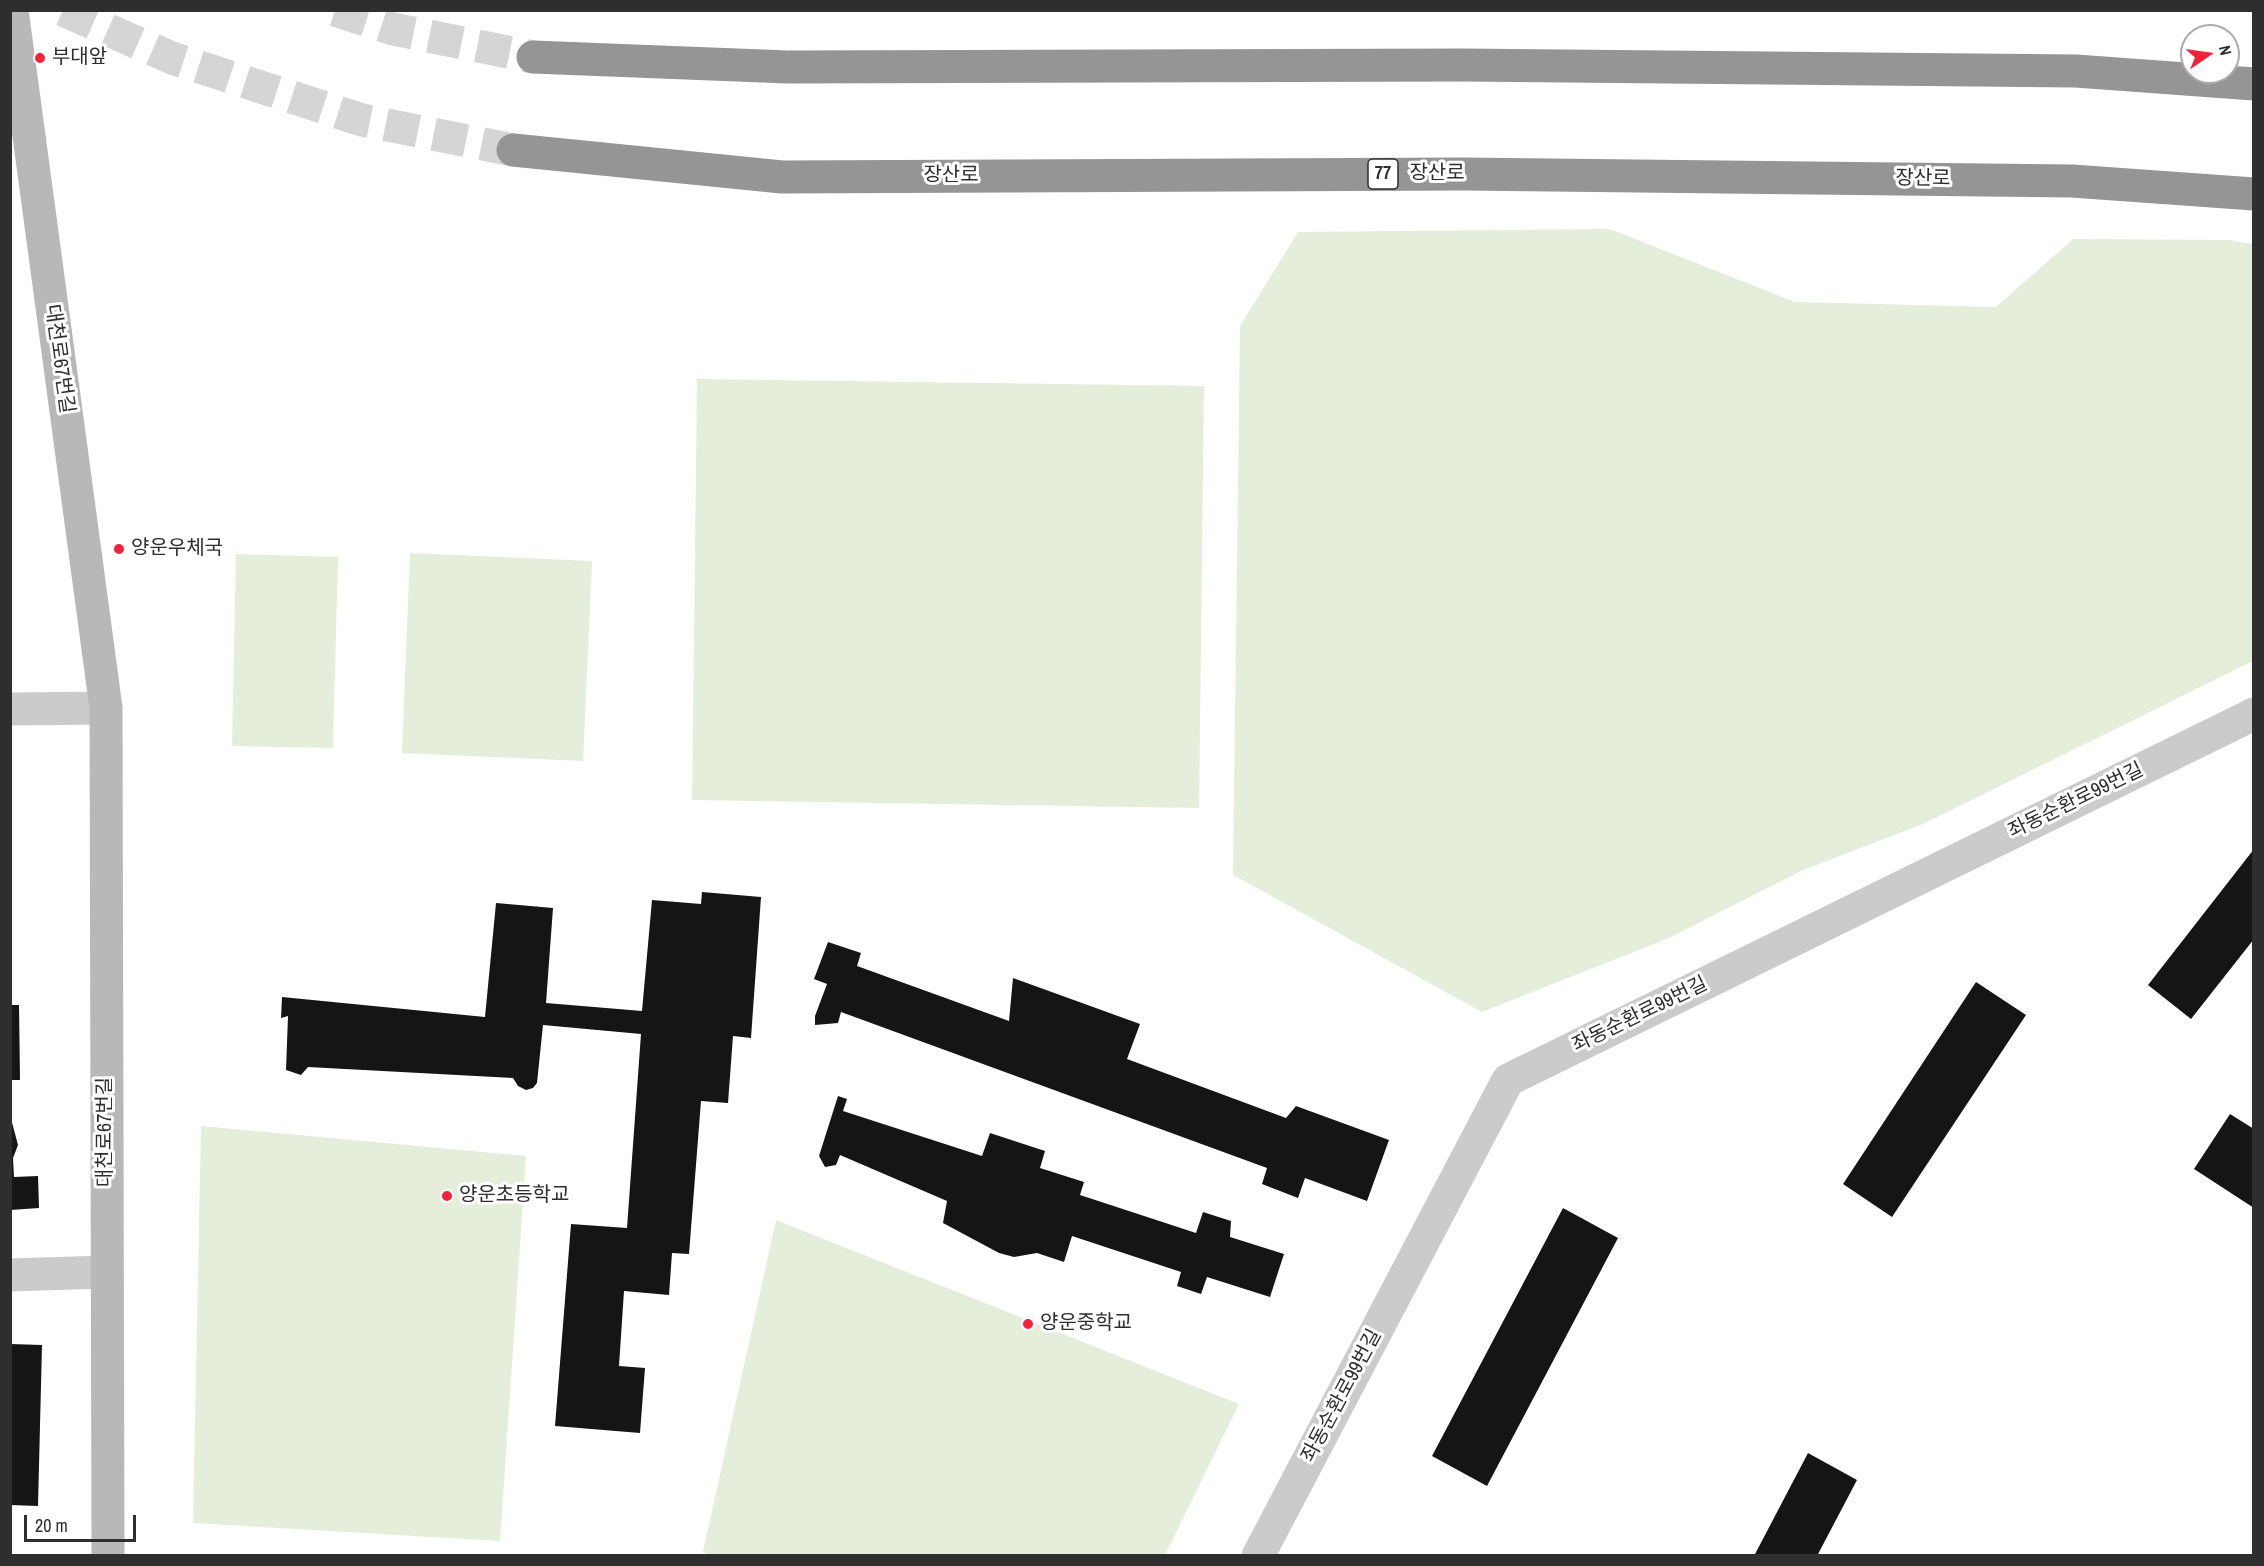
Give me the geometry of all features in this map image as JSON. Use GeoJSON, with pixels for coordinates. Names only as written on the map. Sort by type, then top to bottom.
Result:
{"type":"FeatureCollection","features":[{"type":"Feature","properties":{"kind":"highway"},"geometry":{"type":"LineString","coordinates":[[533,57],[788,67],[1463,65],[2076,71],[2253,84]]}},
{"type":"Feature","properties":{"kind":"highway","name":"장산로"},"geometry":{"type":"LineString","coordinates":[[513,150],[782,177],[1463,174],[2024,180],[2072,181],[2253,194]]}},
{"type":"Feature","properties":{"kind":"street","name":"대천로67번길"},"geometry":{"type":"LineString","coordinates":[[12,10],[106,708],[108,1556]]}},
{"type":"Feature","properties":{"kind":"street"},"geometry":{"type":"LineString","coordinates":[[10,709],[106,708]]}},
{"type":"Feature","properties":{"kind":"street","name":"좌동순환로99번길"},"geometry":{"type":"LineString","coordinates":[[1258,1556],[1508,1080],[2253,714]]}},
{"type":"Feature","properties":{"kind":"street"},"geometry":{"type":"LineString","coordinates":[[10,1275],[106,1272]]}},
{"type":"Feature","properties":{"kind":"green space"},"geometry":{"type":"Polygon","coordinates":[[[1610,229],[1795,302],[1996,307],[2073,239],[2230,240],[2253,244],[2253,661],[1923,824],[1803,870],[1669,938],[1482,1012],[1233,875],[1240,326],[1298,232],[1610,229]]]}},
{"type":"Feature","properties":{"kind":"green space"},"geometry":{"type":"Polygon","coordinates":[[[697,379],[1204,386],[1199,808],[692,800],[697,379]]]}},
{"type":"Feature","properties":{"kind":"green space"},"geometry":{"type":"Polygon","coordinates":[[[410,553],[592,561],[583,761],[402,753],[410,553]]]}},
{"type":"Feature","properties":{"kind":"green space"},"geometry":{"type":"Polygon","coordinates":[[[236,554],[338,557],[333,748],[232,746],[236,554]]]}},
{"type":"Feature","properties":{"kind":"green space"},"geometry":{"type":"Polygon","coordinates":[[[201,1126],[526,1156],[500,1541],[193,1523],[201,1126]]]}},
{"type":"Feature","properties":{"kind":"green space"},"geometry":{"type":"Polygon","coordinates":[[[776,1220],[1239,1404],[1165,1555],[711,1556],[703,1552],[776,1220]]]}},
{"type":"Feature","properties":{"kind":"building"},"geometry":{"type":"Polygon","coordinates":[[[2254,849],[2254,939],[2191,1019],[2148,985],[2254,849]]]}},
{"type":"Feature","properties":{"kind":"building"},"geometry":{"type":"Polygon","coordinates":[[[702,892],[761,897],[751,1038],[733,1036],[728,1103],[701,1101],[689,1254],[672,1253],[669,1295],[624,1291],[619,1366],[645,1368],[640,1433],[555,1426],[571,1224],[627,1228],[641,1034],[543,1025],[537,1083],[533,1088],[526,1090],[518,1086],[513,1078],[308,1067],[301,1075],[286,1070],[288,1016],[281,1018],[282,997],[485,1017],[496,903],[553,908],[546,1003],[642,1011],[652,900],[701,904],[702,892]]]}},
{"type":"Feature","properties":{"kind":"building"},"geometry":{"type":"Polygon","coordinates":[[[828,942],[861,953],[857,966],[1009,1021],[1013,978],[1140,1024],[1127,1059],[1286,1118],[1296,1106],[1389,1140],[1367,1201],[1305,1178],[1298,1198],[1262,1184],[1267,1168],[841,1012],[838,1023],[815,1025],[815,1016],[827,984],[814,979],[828,942]]]}},
{"type":"Feature","properties":{"kind":"building"},"geometry":{"type":"Polygon","coordinates":[[[1976,982],[2026,1015],[1892,1217],[1843,1184],[1976,982]]]}},
{"type":"Feature","properties":{"kind":"building"},"geometry":{"type":"Polygon","coordinates":[[[10,1005],[19,1005],[20,1080],[10,1080],[10,1005]]]}},
{"type":"Feature","properties":{"kind":"building"},"geometry":{"type":"Polygon","coordinates":[[[838,1096],[847,1099],[843,1111],[982,1156],[990,1133],[1045,1151],[1040,1168],[1084,1182],[1080,1195],[1196,1233],[1203,1212],[1231,1221],[1230,1237],[1284,1254],[1270,1297],[1207,1277],[1201,1294],[1177,1286],[1181,1272],[1072,1236],[1064,1262],[1037,1253],[1014,1257],[999,1253],[943,1223],[947,1201],[840,1155],[836,1165],[825,1167],[819,1156],[838,1096]]]}},
{"type":"Feature","properties":{"kind":"building"},"geometry":{"type":"Polygon","coordinates":[[[2230,1114],[2254,1129],[2254,1208],[2194,1169],[2230,1114]]]}},
{"type":"Feature","properties":{"kind":"building"},"geometry":{"type":"Polygon","coordinates":[[[10,1115],[18,1145],[13,1158],[14,1177],[38,1176],[39,1208],[10,1210],[10,1115]]]}},
{"type":"Feature","properties":{"kind":"building"},"geometry":{"type":"Polygon","coordinates":[[[1563,1208],[1618,1238],[1487,1486],[1432,1456],[1563,1208]]]}},
{"type":"Feature","properties":{"kind":"building"},"geometry":{"type":"Polygon","coordinates":[[[10,1344],[42,1345],[38,1506],[10,1505],[10,1344]]]}},
{"type":"Feature","properties":{"kind":"building"},"geometry":{"type":"Polygon","coordinates":[[[1808,1453],[1857,1480],[1817,1556],[1754,1556],[1808,1453]]]}},
{"type":"Feature","properties":{"kind":"tunnel"},"geometry":{"type":"LineString","coordinates":[[63,10],[172,58],[362,120],[513,150]]}},
{"type":"Feature","properties":{"kind":"tunnel"},"geometry":{"type":"LineString","coordinates":[[335,10],[393,29],[533,57]]}},
{"type":"Feature","properties":{"kind":"place","name":"부대앞"},"geometry":{"type":"Point","coordinates":[40,58]}},
{"type":"Feature","properties":{"kind":"place","name":"양운우체국"},"geometry":{"type":"Point","coordinates":[119,549]}},
{"type":"Feature","properties":{"kind":"place","name":"양운초등학교"},"geometry":{"type":"Point","coordinates":[447,1196]}},
{"type":"Feature","properties":{"kind":"place","name":"양운중학교"},"geometry":{"type":"Point","coordinates":[1028,1324]}}]}
